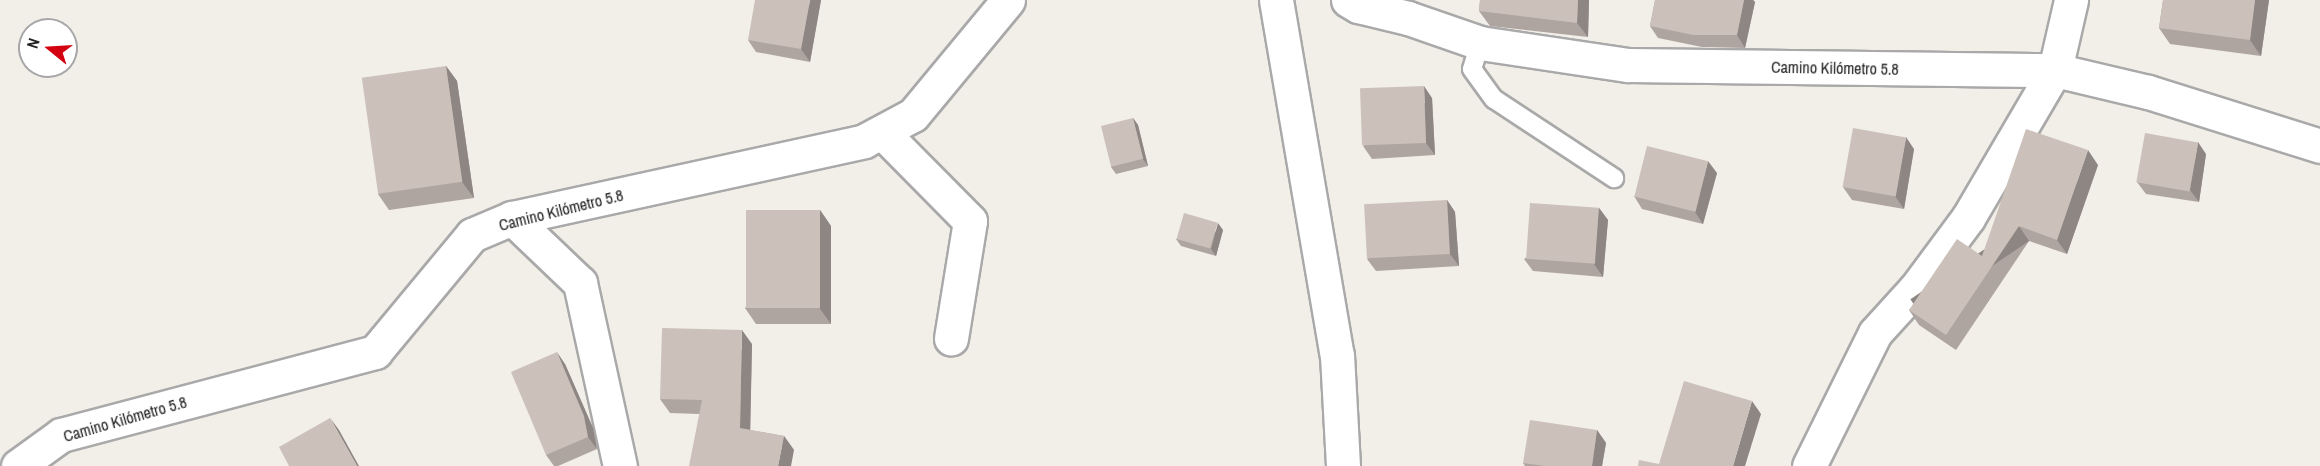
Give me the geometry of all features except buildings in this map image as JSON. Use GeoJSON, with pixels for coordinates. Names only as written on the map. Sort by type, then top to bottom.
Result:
{"type":"FeatureCollection","features":[{"type":"Feature","properties":{"kind":"street","name":"Camino Kilómetro 5.8"},"geometry":{"type":"LineString","coordinates":[[18,466],[61,435],[375,352],[472,235],[512,218],[864,141],[913,115],[1008,0]]}},
{"type":"Feature","properties":{"kind":"street"},"geometry":{"type":"LineString","coordinates":[[1276,0],[1337,355],[1343,466]]}},
{"type":"Feature","properties":{"kind":"street","name":"Camino Kilómetro 5.8"},"geometry":{"type":"LineString","coordinates":[[1348,0],[1358,6],[1408,18],[1480,43],[1628,65],[2055,70],[2148,92],[2320,146]]}},
{"type":"Feature","properties":{"kind":"street"},"geometry":{"type":"LineString","coordinates":[[1809,466],[1875,333],[1916,288],[1968,218],[2055,70],[2071,0]]}},
{"type":"Feature","properties":{"kind":"street"},"geometry":{"type":"LineString","coordinates":[[882,132],[970,221],[951,339]]}},
{"type":"Feature","properties":{"kind":"street"},"geometry":{"type":"LineString","coordinates":[[512,218],[580,283],[620,466]]}},
{"type":"Feature","properties":{"kind":"lane"},"geometry":{"type":"LineString","coordinates":[[1480,43],[1472,69],[1494,99],[1614,178]]}}]}
